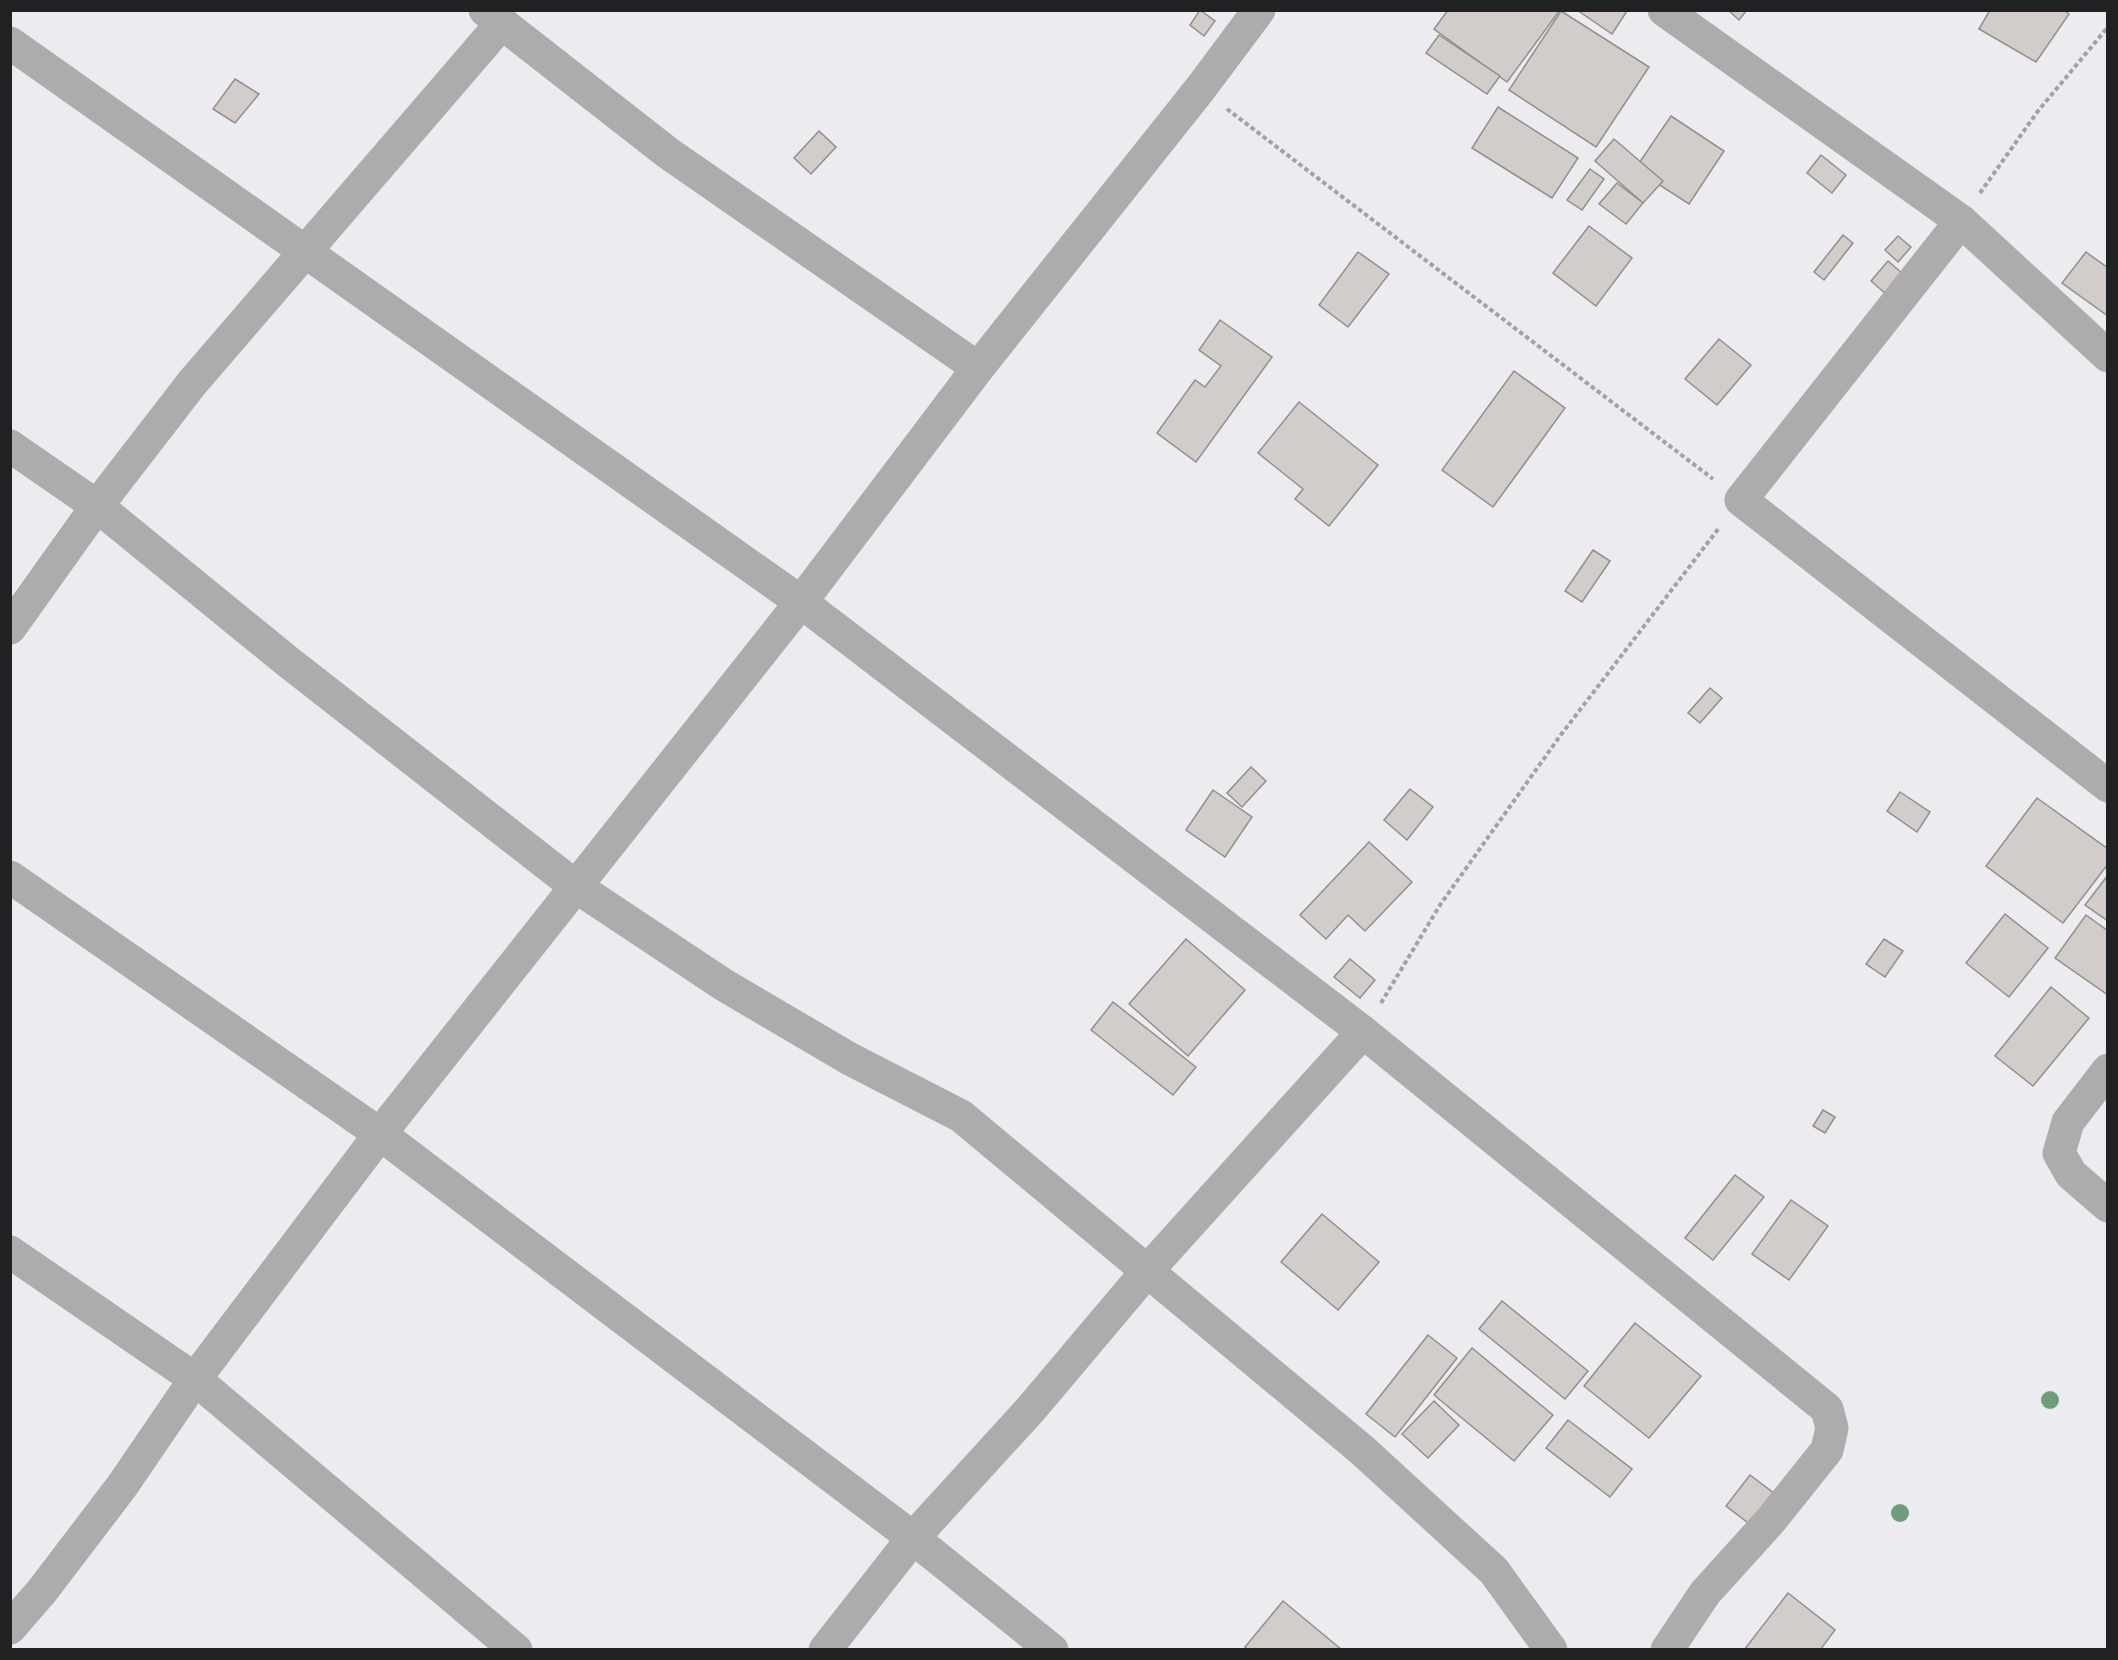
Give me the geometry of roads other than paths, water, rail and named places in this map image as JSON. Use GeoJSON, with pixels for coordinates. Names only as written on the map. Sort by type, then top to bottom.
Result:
{"type":"FeatureCollection","features":[{"type":"Feature","properties":{"kind":"street"},"geometry":{"type":"LineString","coordinates":[[10,1628],[42,1591],[122,1486],[195,1379],[380,1134],[801,602],[978,368],[1200,89],[1259,10]]}},
{"type":"Feature","properties":{"kind":"street"},"geometry":{"type":"LineString","coordinates":[[1664,10],[1961,221],[2108,356]]}},
{"type":"Feature","properties":{"kind":"street"},"geometry":{"type":"LineString","coordinates":[[10,628],[97,506],[192,384],[306,252],[494,17],[668,153],[978,368]]}},
{"type":"Feature","properties":{"kind":"street"},"geometry":{"type":"LineString","coordinates":[[10,43],[801,602],[1363,1032],[1827,1409],[1832,1428],[1827,1450],[1771,1520],[1706,1593],[1667,1650]]}},
{"type":"Feature","properties":{"kind":"street"},"geometry":{"type":"LineString","coordinates":[[1961,221],[1741,500],[2108,786]]}},
{"type":"Feature","properties":{"kind":"street"},"geometry":{"type":"LineString","coordinates":[[10,446],[97,506],[287,661],[575,886],[724,985],[850,1059],[961,1116],[1362,1450],[1494,1571],[1551,1650]]}},
{"type":"Feature","properties":{"kind":"street"},"geometry":{"type":"LineString","coordinates":[[10,877],[380,1134],[913,1538],[1052,1650]]}},
{"type":"Feature","properties":{"kind":"street"},"geometry":{"type":"LineString","coordinates":[[825,1650],[913,1538],[1030,1410],[1148,1270],[1363,1032]]}},
{"type":"Feature","properties":{"kind":"street"},"geometry":{"type":"LineString","coordinates":[[2108,1070],[2068,1122],[2059,1153],[2071,1174],[2108,1206]]}},
{"type":"Feature","properties":{"kind":"street"},"geometry":{"type":"LineString","coordinates":[[10,1252],[195,1379],[516,1650]]}}]}
